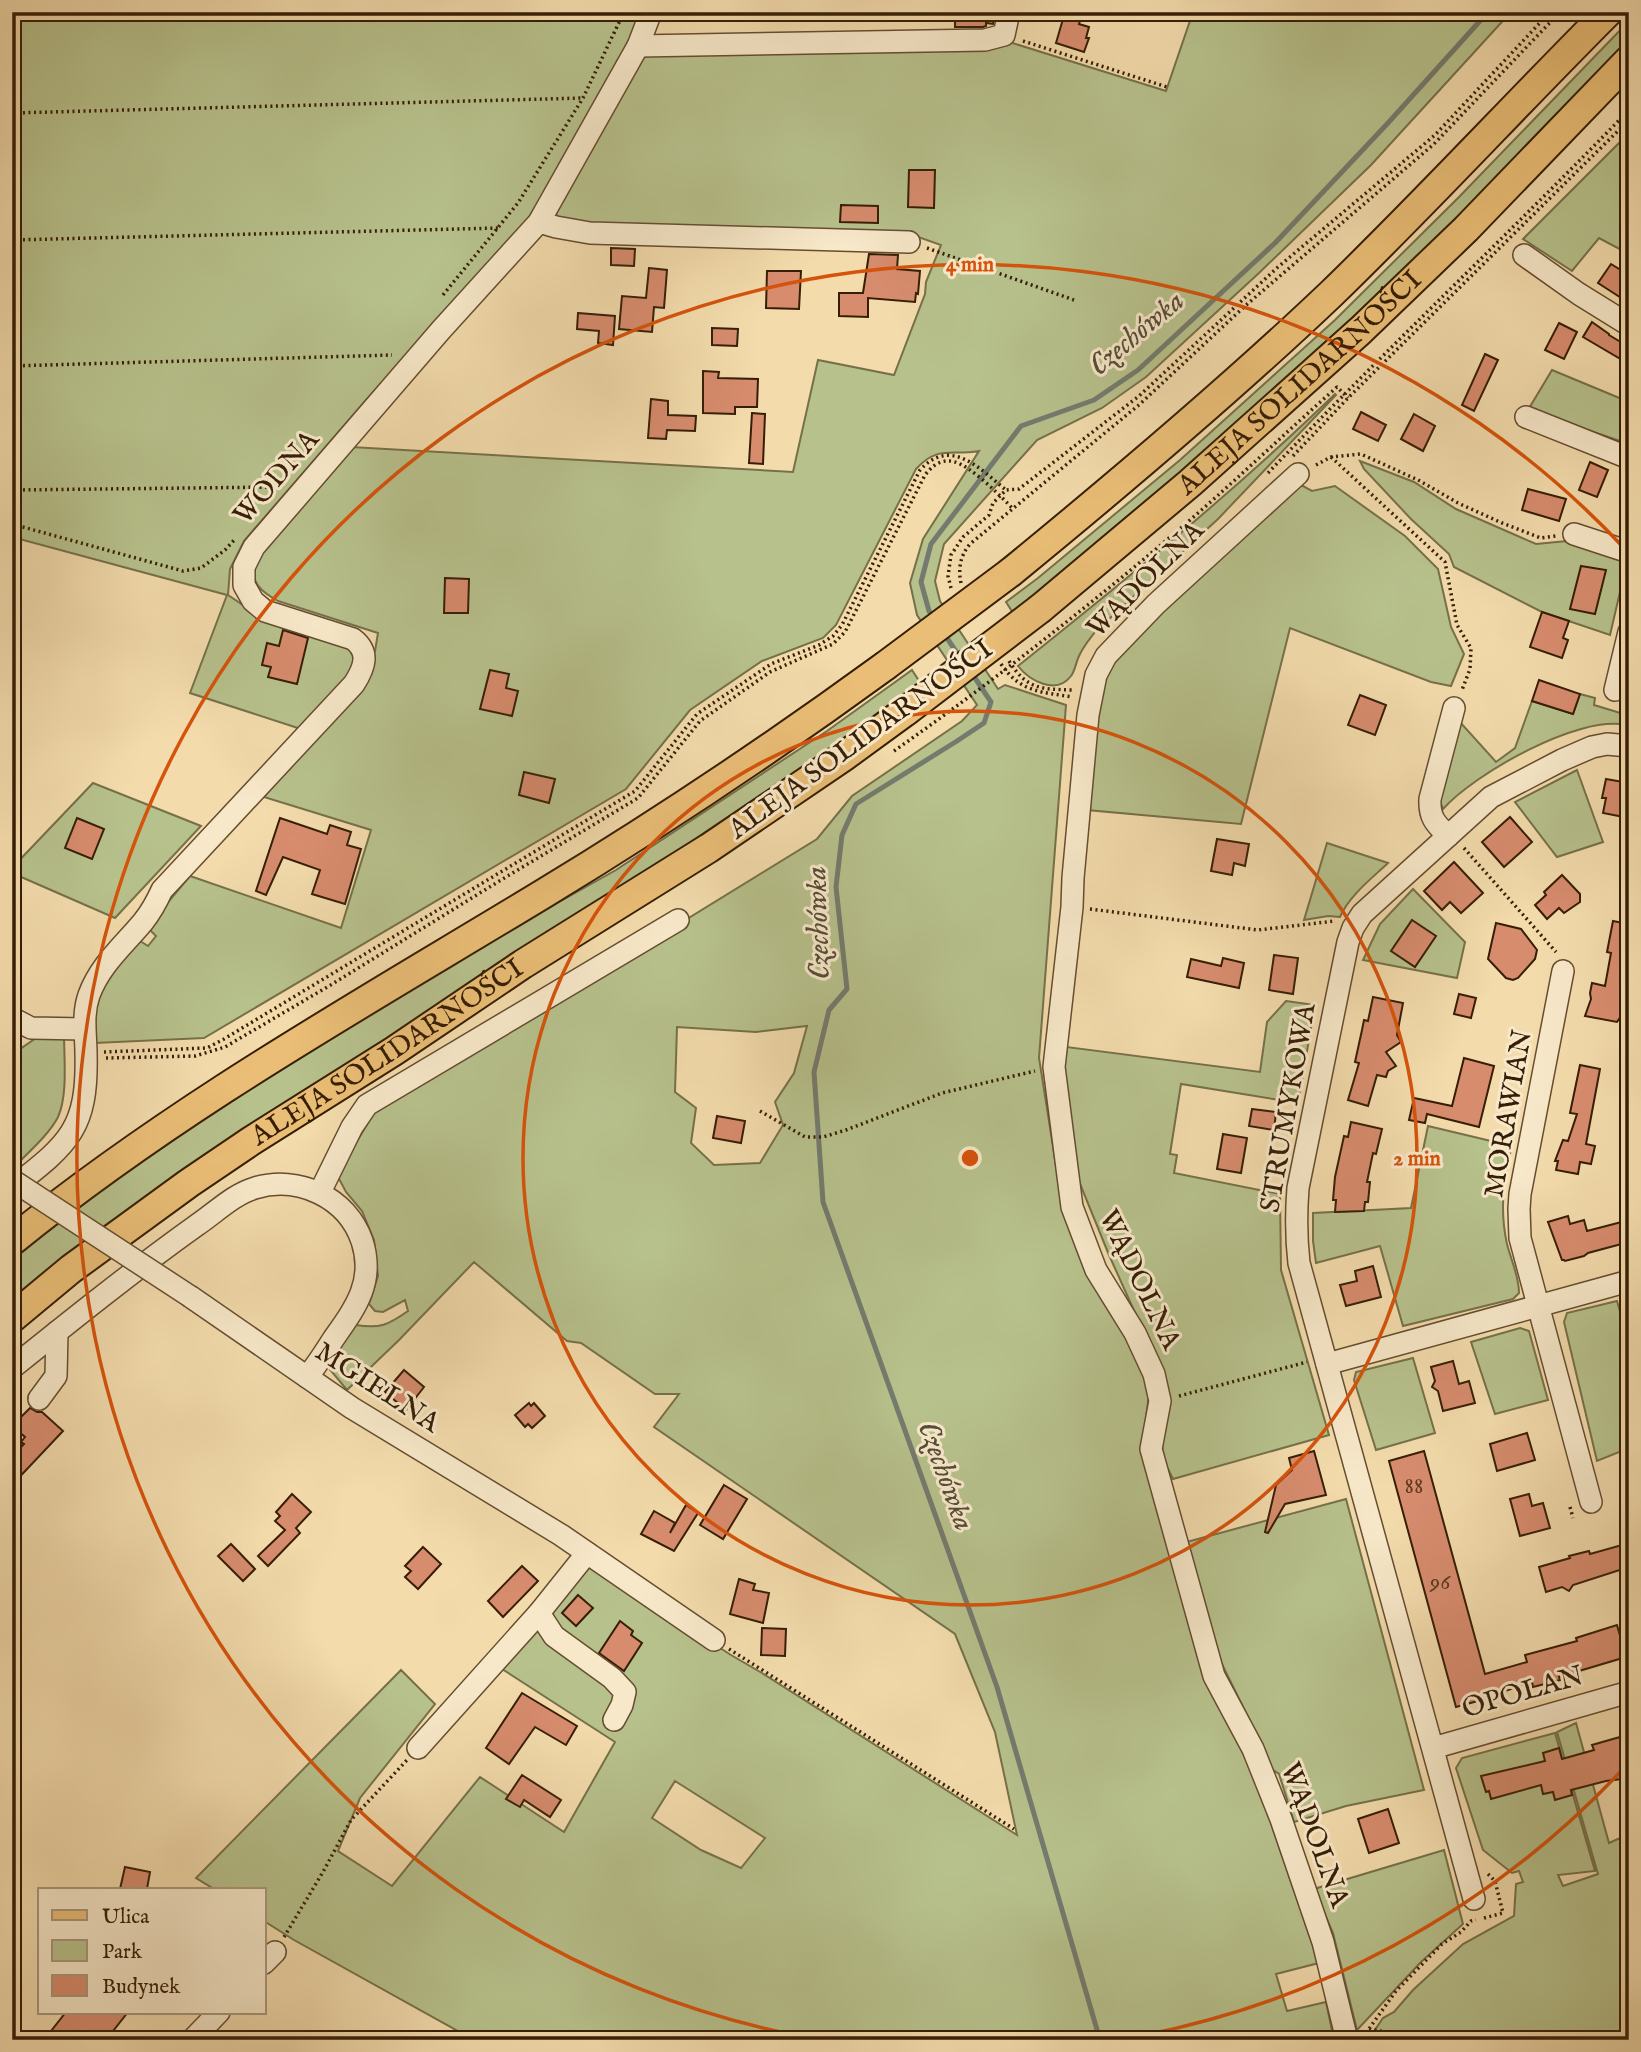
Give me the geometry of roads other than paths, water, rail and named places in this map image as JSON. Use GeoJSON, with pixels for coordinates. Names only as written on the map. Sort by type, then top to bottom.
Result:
{"type":"FeatureCollection","features":[{"type":"Feature","properties":{"kind":"main road","name":"ALEJA SOLIDARNOŚCI"},"geometry":{"type":"LineString","coordinates":[[12,1241],[108,1168],[221,1089],[656,824],[810,721],[1011,572],[1123,481],[1283,339],[1398,229],[1608,12]]}},
{"type":"Feature","properties":{"kind":"main road","name":"ALEJA SOLIDARNOŚCI"},"geometry":{"type":"LineString","coordinates":[[12,1318],[71,1269],[251,1141],[394,1051],[523,964],[709,848],[843,757],[1041,607],[1190,483],[1361,330],[1466,229],[1629,60]]}},
{"type":"Feature","properties":{"kind":"street","name":"WODNA"},"geometry":{"type":"LineString","coordinates":[[84,1029],[87,999],[101,970],[144,920],[162,890],[354,684],[361,673],[365,654],[361,645],[353,639],[265,611],[253,601],[244,585],[244,568],[254,547],[441,330],[539,222],[638,46],[651,12]]}},
{"type":"Feature","properties":{"kind":"street"},"geometry":{"type":"LineString","coordinates":[[638,46],[985,40],[1004,34],[1009,12]]}},
{"type":"Feature","properties":{"kind":"street"},"geometry":{"type":"LineString","coordinates":[[539,222],[556,228],[590,233],[909,242]]}},
{"type":"Feature","properties":{"kind":"street"},"geometry":{"type":"LineString","coordinates":[[1524,255],[1629,325]]}},
{"type":"Feature","properties":{"kind":"street"},"geometry":{"type":"LineString","coordinates":[[1526,417],[1629,458]]}},
{"type":"Feature","properties":{"kind":"street","name":"WĄDOLNA"},"geometry":{"type":"LineString","coordinates":[[1294,466],[1156,604],[1106,656],[1101,665],[1094,683],[1088,715],[1072,907],[1054,1067],[1072,1207],[1096,1270],[1136,1333],[1154,1374],[1160,1401],[1151,1449],[1214,1676],[1253,1749],[1281,1819],[1323,1942],[1347,2040]]}},
{"type":"Feature","properties":{"kind":"street"},"geometry":{"type":"LineString","coordinates":[[1573,534],[1629,552]]}},
{"type":"Feature","properties":{"kind":"street"},"geometry":{"type":"LineString","coordinates":[[1615,690],[1629,632]]}},
{"type":"Feature","properties":{"kind":"street"},"geometry":{"type":"LineString","coordinates":[[1453,839],[1433,820],[1429,811],[1454,708]]}},
{"type":"Feature","properties":{"kind":"street","name":"STRUMYKOWA"},"geometry":{"type":"LineString","coordinates":[[1474,1899],[1322,1362],[1299,1263],[1296,1236],[1298,1188],[1345,955],[1353,928],[1362,914],[1453,839],[1491,797],[1562,760],[1600,746],[1629,746]]}},
{"type":"Feature","properties":{"kind":"street"},"geometry":{"type":"LineString","coordinates":[[320,1192],[352,1127],[367,1105],[678,919]]}},
{"type":"Feature","properties":{"kind":"street","name":"MORAWIAN"},"geometry":{"type":"LineString","coordinates":[[1563,971],[1518,1209],[1520,1238],[1591,1502]]}},
{"type":"Feature","properties":{"kind":"street"},"geometry":{"type":"LineString","coordinates":[[12,1018],[31,1028],[84,1029],[86,1084],[80,1116],[62,1146],[12,1188]]}},
{"type":"Feature","properties":{"kind":"street","name":"MGIELNA"},"geometry":{"type":"LineString","coordinates":[[12,1180],[191,1297],[352,1408],[587,1553],[714,1640]]}},
{"type":"Feature","properties":{"kind":"street"},"geometry":{"type":"LineString","coordinates":[[12,1368],[172,1243],[251,1189],[270,1184],[285,1184],[320,1192],[338,1204],[359,1233],[366,1265],[364,1286],[356,1305],[307,1377]]}},
{"type":"Feature","properties":{"kind":"street"},"geometry":{"type":"LineString","coordinates":[[1322,1362],[1629,1281]]}},
{"type":"Feature","properties":{"kind":"street"},"geometry":{"type":"LineString","coordinates":[[39,1399],[56,1376],[57,1332]]}},
{"type":"Feature","properties":{"kind":"street"},"geometry":{"type":"LineString","coordinates":[[418,1748],[539,1613],[587,1553]]}},
{"type":"Feature","properties":{"kind":"street"},"geometry":{"type":"LineString","coordinates":[[539,1613],[554,1636],[611,1678],[625,1692],[614,1720]]}},
{"type":"Feature","properties":{"kind":"street","name":"OPOLAN"},"geometry":{"type":"LineString","coordinates":[[1433,1748],[1629,1692]]}},
{"type":"Feature","properties":{"kind":"street"},"geometry":{"type":"LineString","coordinates":[[192,2040],[217,2014]]}},
{"type":"Feature","properties":{"kind":"waterway","name":"Czechówka"},"geometry":{"type":"LineString","coordinates":[[934,618],[929,611],[921,582],[931,544],[1021,426],[1094,400],[1138,370],[1275,243],[1488,12]]}},
{"type":"Feature","properties":{"kind":"waterway","name":"Czechówka"},"geometry":{"type":"LineString","coordinates":[[943,632],[961,659]]}},
{"type":"Feature","properties":{"kind":"waterway","name":"Czechówka"},"geometry":{"type":"LineString","coordinates":[[971,672],[991,702],[984,723],[856,804],[842,835],[836,887],[847,989],[829,1010],[814,1072],[823,1202],[997,1687],[1100,2040]]}}]}
